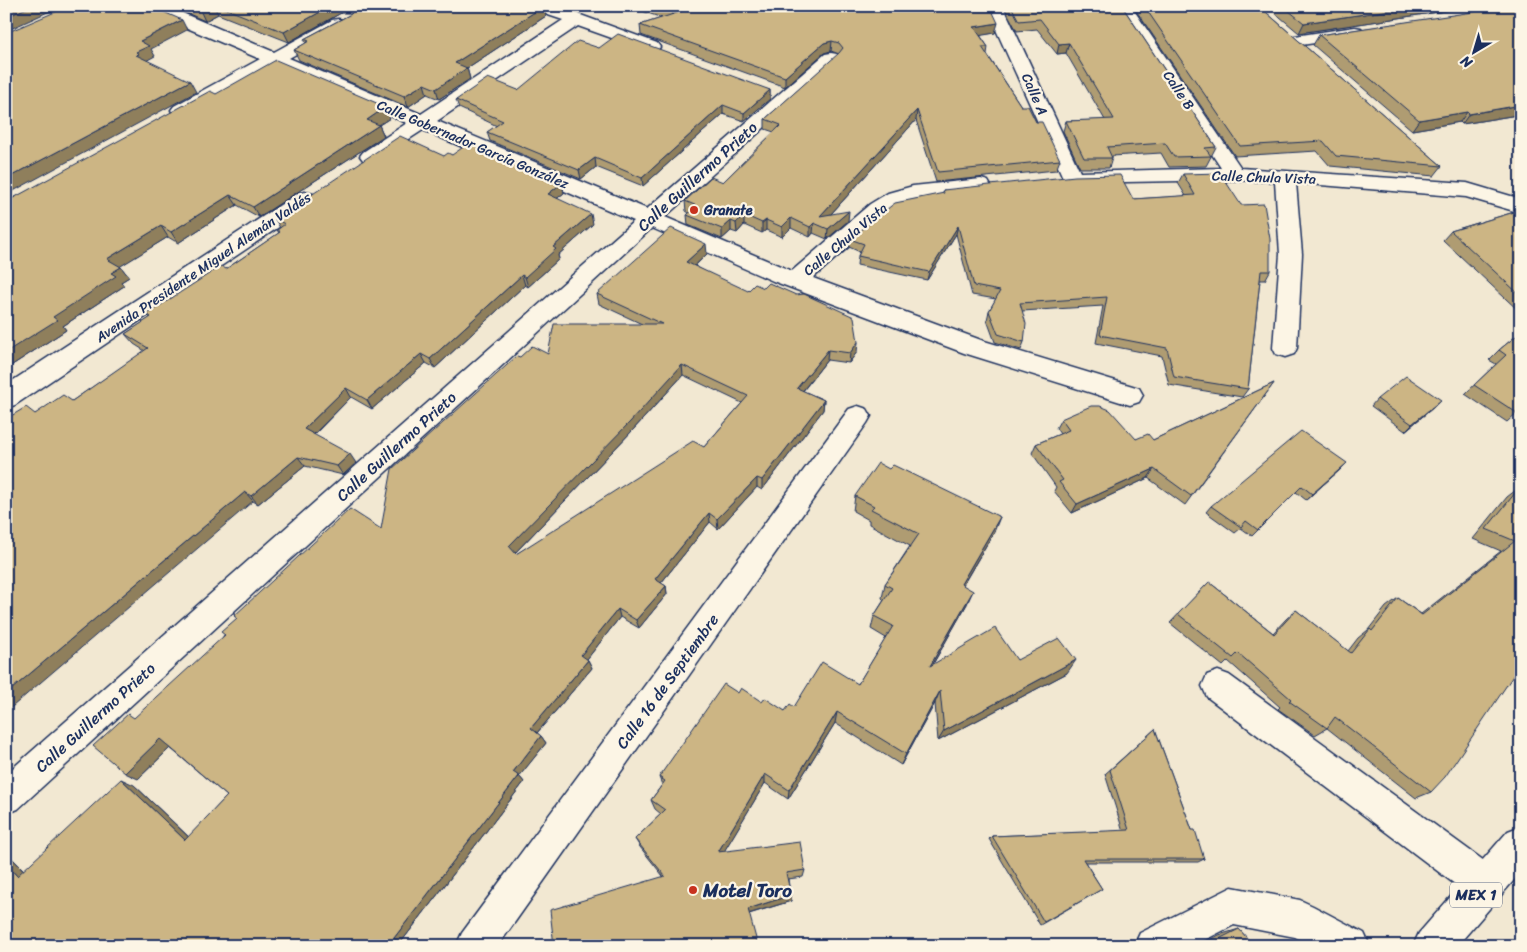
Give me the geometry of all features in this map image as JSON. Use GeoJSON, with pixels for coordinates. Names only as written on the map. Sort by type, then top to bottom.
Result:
{"type":"FeatureCollection","features":[{"type":"Feature","properties":{"kind":"street","name":"Calle Gobernador García González"},"geometry":{"type":"LineString","coordinates":[[151,6],[796,280],[973,347],[1130,395]]}},
{"type":"Feature","properties":{"kind":"street"},"geometry":{"type":"LineString","coordinates":[[539,6],[667,53]]}},
{"type":"Feature","properties":{"kind":"street","name":"Calle B"},"geometry":{"type":"LineString","coordinates":[[1122,6],[1235,174]]}},
{"type":"Feature","properties":{"kind":"street"},"geometry":{"type":"LineString","coordinates":[[1491,10],[1521,7]]}},
{"type":"Feature","properties":{"kind":"street"},"geometry":{"type":"LineString","coordinates":[[1491,10],[1521,24]]}},
{"type":"Feature","properties":{"kind":"street","name":"Calle A"},"geometry":{"type":"LineString","coordinates":[[997,12],[1062,178]]}},
{"type":"Feature","properties":{"kind":"street"},"geometry":{"type":"LineString","coordinates":[[163,120],[348,19]]}},
{"type":"Feature","properties":{"kind":"street"},"geometry":{"type":"LineString","coordinates":[[355,166],[575,20]]}},
{"type":"Feature","properties":{"kind":"street"},"geometry":{"type":"LineString","coordinates":[[1310,54],[1288,35],[1373,29]]}},
{"type":"Feature","properties":{"kind":"street","name":"Calle Guillermo Prieto"},"geometry":{"type":"LineString","coordinates":[[6,797],[649,219],[777,93],[831,58]]}},
{"type":"Feature","properties":{"kind":"street"},"geometry":{"type":"LineString","coordinates":[[1444,171],[1467,190]]}},
{"type":"Feature","properties":{"kind":"street","name":"Calle Chula Vista"},"geometry":{"type":"LineString","coordinates":[[1062,178],[1235,174],[1285,176],[1467,190],[1521,206]]}},
{"type":"Feature","properties":{"kind":"street"},"geometry":{"type":"LineString","coordinates":[[1285,176],[1291,254],[1285,348]]}},
{"type":"Feature","properties":{"kind":"street","name":"Calle Chula Vista"},"geometry":{"type":"LineString","coordinates":[[796,280],[878,209],[896,198],[913,194],[1003,184]]}},
{"type":"Feature","properties":{"kind":"street","name":"Avenida Presidente Miguel Alemán Valdés"},"geometry":{"type":"LineString","coordinates":[[6,398],[322,188]]}},
{"type":"Feature","properties":{"kind":"street","name":"Calle 16 de Septiembre"},"geometry":{"type":"LineString","coordinates":[[475,946],[858,416]]}},
{"type":"Feature","properties":{"kind":"street"},"geometry":{"type":"LineString","coordinates":[[1218,686],[1485,884]]}},
{"type":"Feature","properties":{"kind":"street","name":"MEX 1"},"geometry":{"type":"LineString","coordinates":[[1432,946],[1521,844]]}},
{"type":"Feature","properties":{"kind":"street"},"geometry":{"type":"LineString","coordinates":[[1153,946],[1232,906],[1300,919],[1351,946]]}},
{"type":"Feature","properties":{"kind":"building"},"geometry":{"type":"Polygon","coordinates":[[[6,6],[31,6],[6,17],[6,6]]]}},
{"type":"Feature","properties":{"kind":"building"},"geometry":{"type":"Polygon","coordinates":[[[69,6],[150,6],[182,20],[140,41],[149,46],[136,52],[139,54],[136,55],[190,81],[6,179],[6,33],[69,6]]]}},
{"type":"Feature","properties":{"kind":"building"},"geometry":{"type":"Polygon","coordinates":[[[190,6],[208,6],[200,10],[190,6]]]}},
{"type":"Feature","properties":{"kind":"building"},"geometry":{"type":"Polygon","coordinates":[[[219,6],[331,6],[284,32],[219,6]]]}},
{"type":"Feature","properties":{"kind":"building"},"geometry":{"type":"Polygon","coordinates":[[[353,6],[544,6],[455,63],[467,68],[436,89],[424,84],[404,96],[294,50],[309,41],[304,39],[351,14],[355,9],[353,6]]]}},
{"type":"Feature","properties":{"kind":"building"},"geometry":{"type":"Polygon","coordinates":[[[657,6],[677,6],[672,12],[657,6]]]}},
{"type":"Feature","properties":{"kind":"building"},"geometry":{"type":"Polygon","coordinates":[[[698,6],[990,6],[998,23],[974,27],[988,47],[982,47],[1021,106],[1028,106],[1036,122],[1042,122],[1060,160],[938,172],[917,110],[820,216],[849,211],[828,229],[814,223],[810,227],[791,218],[782,227],[766,220],[762,223],[744,215],[736,223],[731,221],[722,229],[687,215],[697,206],[685,201],[711,177],[723,182],[781,125],[765,119],[843,48],[839,43],[832,41],[824,43],[785,77],[640,25],[698,6]]]}},
{"type":"Feature","properties":{"kind":"building"},"geometry":{"type":"Polygon","coordinates":[[[1011,6],[1122,6],[1216,147],[1205,148],[1211,156],[1174,157],[1165,143],[1107,147],[1112,158],[1084,158],[1066,121],[1114,119],[1069,43],[1059,44],[1040,19],[1019,21],[1011,6]]]}},
{"type":"Feature","properties":{"kind":"building"},"geometry":{"type":"Polygon","coordinates":[[[1144,6],[1259,6],[1442,166],[1336,156],[1323,141],[1240,146],[1144,6]]]}},
{"type":"Feature","properties":{"kind":"building"},"geometry":{"type":"Polygon","coordinates":[[[1283,6],[1418,6],[1304,23],[1283,6]]]}},
{"type":"Feature","properties":{"kind":"building"},"geometry":{"type":"Polygon","coordinates":[[[1521,6],[1521,105],[1469,114],[1467,112],[1419,120],[1319,35],[1521,6]]]}},
{"type":"Feature","properties":{"kind":"building"},"geometry":{"type":"Polygon","coordinates":[[[618,34],[770,90],[744,113],[723,105],[642,178],[595,158],[579,170],[487,132],[503,121],[456,100],[488,78],[518,90],[578,41],[599,48],[618,34]]]}},
{"type":"Feature","properties":{"kind":"building"},"geometry":{"type":"Polygon","coordinates":[[[276,60],[386,107],[367,120],[379,125],[253,207],[230,195],[171,232],[161,226],[107,259],[121,267],[111,273],[116,276],[53,317],[57,320],[6,352],[6,202],[210,91],[216,94],[276,60]]]}},
{"type":"Feature","properties":{"kind":"building"},"geometry":{"type":"Polygon","coordinates":[[[400,136],[444,156],[448,153],[452,155],[469,143],[562,183],[548,194],[591,214],[553,247],[556,249],[525,277],[522,275],[430,359],[421,354],[367,400],[346,388],[304,429],[350,454],[337,466],[298,457],[251,496],[245,492],[6,694],[6,419],[26,407],[35,414],[63,395],[72,401],[148,348],[125,334],[151,317],[147,314],[221,266],[226,269],[280,232],[277,230],[285,224],[275,219],[400,136]]]}},
{"type":"Feature","properties":{"kind":"building"},"geometry":{"type":"Polygon","coordinates":[[[1220,173],[1241,205],[1264,204],[1270,239],[1270,271],[1261,271],[1248,389],[1174,377],[1167,348],[1100,335],[1107,297],[1020,303],[1026,324],[1024,342],[998,334],[989,311],[1000,291],[974,286],[958,226],[929,272],[858,256],[864,244],[850,239],[895,203],[944,193],[943,190],[1075,176],[1120,175],[1133,199],[1195,195],[1183,174],[1220,173]]]}},
{"type":"Feature","properties":{"kind":"building"},"geometry":{"type":"Polygon","coordinates":[[[1521,210],[1521,296],[1451,231],[1521,210]]]}},
{"type":"Feature","properties":{"kind":"building"},"geometry":{"type":"Polygon","coordinates":[[[671,228],[706,244],[686,262],[748,291],[755,284],[764,288],[769,283],[796,295],[804,294],[854,317],[858,342],[850,353],[828,350],[797,388],[824,400],[762,480],[757,478],[717,519],[709,513],[655,579],[666,586],[636,620],[618,609],[581,655],[588,660],[531,728],[541,736],[513,772],[519,776],[394,938],[402,946],[6,946],[6,864],[17,876],[121,779],[185,840],[227,796],[160,739],[125,773],[93,746],[128,714],[134,718],[225,635],[221,632],[237,618],[234,616],[350,509],[381,529],[392,469],[517,356],[520,357],[532,346],[548,354],[554,324],[662,324],[597,294],[671,228]],[[682,365],[630,422],[509,546],[516,554],[693,441],[704,447],[748,396],[682,365]]]}},
{"type":"Feature","properties":{"kind":"building"},"geometry":{"type":"Polygon","coordinates":[[[1521,332],[1521,409],[1517,413],[1474,385],[1506,355],[1499,350],[1521,332]]]}},
{"type":"Feature","properties":{"kind":"building"},"geometry":{"type":"Polygon","coordinates":[[[1406,376],[1441,400],[1412,424],[1377,399],[1406,376]]]}},
{"type":"Feature","properties":{"kind":"building"},"geometry":{"type":"Polygon","coordinates":[[[1274,383],[1191,496],[1154,469],[1077,504],[1059,482],[1063,480],[1036,444],[1069,430],[1061,419],[1091,406],[1100,406],[1110,410],[1136,439],[1148,434],[1153,440],[1274,383]]]}},
{"type":"Feature","properties":{"kind":"building"},"geometry":{"type":"Polygon","coordinates":[[[1301,431],[1347,463],[1312,494],[1302,486],[1258,530],[1246,521],[1241,527],[1211,506],[1301,431]]]}},
{"type":"Feature","properties":{"kind":"building"},"geometry":{"type":"Polygon","coordinates":[[[878,463],[889,469],[893,465],[1000,517],[961,584],[973,591],[930,666],[995,628],[1017,660],[1059,638],[1076,660],[944,731],[940,691],[906,754],[837,712],[789,790],[765,774],[718,852],[800,842],[805,870],[786,873],[791,895],[748,909],[758,946],[554,946],[550,910],[665,876],[635,839],[665,810],[651,800],[665,781],[659,777],[724,684],[738,693],[741,688],[762,702],[765,698],[785,711],[790,704],[794,707],[822,662],[858,684],[893,626],[874,616],[892,588],[885,584],[919,534],[871,509],[874,506],[855,496],[878,463]]]}},
{"type":"Feature","properties":{"kind":"building"},"geometry":{"type":"Polygon","coordinates":[[[1520,487],[1521,664],[1445,777],[1431,792],[1335,717],[1327,728],[1289,701],[1291,699],[1238,653],[1233,658],[1178,614],[1209,582],[1274,634],[1296,610],[1351,653],[1370,629],[1372,631],[1398,598],[1422,615],[1515,541],[1486,529],[1520,487]]]}},
{"type":"Feature","properties":{"kind":"building"},"geometry":{"type":"Polygon","coordinates":[[[1155,729],[1192,830],[1195,830],[1204,859],[1083,859],[1102,889],[1044,922],[992,836],[1129,830],[1110,770],[1155,729]]]}},
{"type":"Feature","properties":{"kind":"building"},"geometry":{"type":"Polygon","coordinates":[[[1239,929],[1254,946],[1213,946],[1221,938],[1239,929]]]}},
{"type":"Feature","properties":{"kind":"building"},"geometry":{"type":"Polygon","coordinates":[[[892,942],[893,946],[881,946],[892,942]]]}},
{"type":"Feature","properties":{"kind":"place","name":"Granate"},"geometry":{"type":"Point","coordinates":[694,210]}},
{"type":"Feature","properties":{"kind":"place","name":"Motel Toro"},"geometry":{"type":"Point","coordinates":[693,890]}}]}
